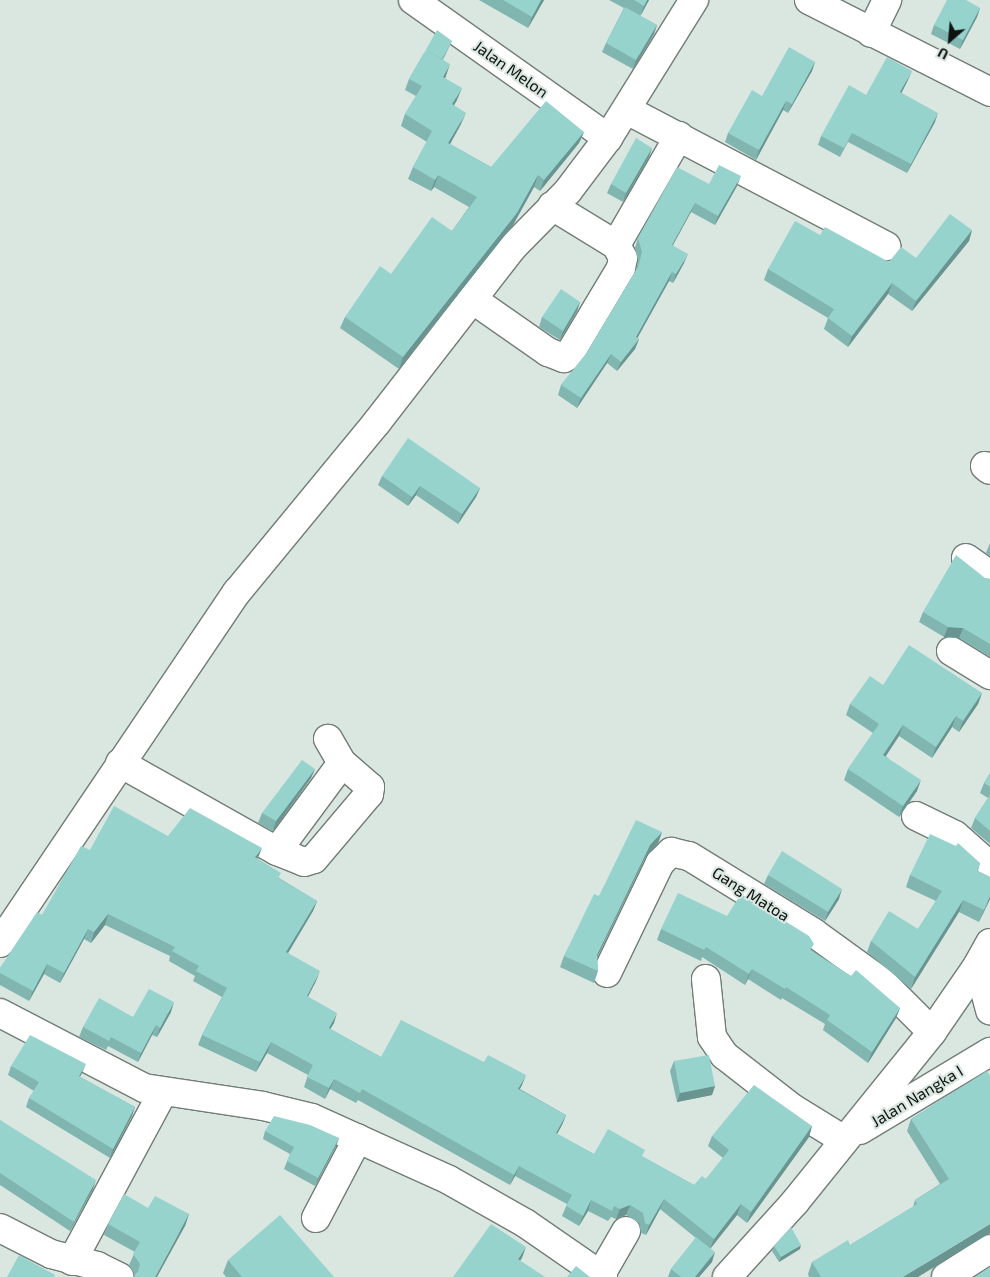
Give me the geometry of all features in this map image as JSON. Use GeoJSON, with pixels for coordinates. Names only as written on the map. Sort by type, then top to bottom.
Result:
{"type":"FeatureCollection","features":[{"type":"Feature","properties":{"kind":"street","name":"Jalan Melon"},"geometry":{"type":"LineString","coordinates":[[413,0],[608,138]]}},
{"type":"Feature","properties":{"kind":"street"},"geometry":{"type":"LineString","coordinates":[[0,943],[237,592],[511,249],[552,206],[608,138],[694,0]]}},
{"type":"Feature","properties":{"kind":"street"},"geometry":{"type":"LineString","coordinates":[[809,0],[990,92]]}},
{"type":"Feature","properties":{"kind":"street"},"geometry":{"type":"LineString","coordinates":[[871,33],[887,0]]}},
{"type":"Feature","properties":{"kind":"street"},"geometry":{"type":"LineString","coordinates":[[627,110],[886,246]]}},
{"type":"Feature","properties":{"kind":"street"},"geometry":{"type":"LineString","coordinates":[[616,245],[679,136]]}},
{"type":"Feature","properties":{"kind":"street"},"geometry":{"type":"LineString","coordinates":[[472,299],[548,352],[564,358],[569,356],[621,268],[623,258],[616,245],[552,206]]}},
{"type":"Feature","properties":{"kind":"street"},"geometry":{"type":"LineString","coordinates":[[966,558],[990,575]]}},
{"type":"Feature","properties":{"kind":"street"},"geometry":{"type":"LineString","coordinates":[[951,651],[990,674]]}},
{"type":"Feature","properties":{"kind":"street"},"geometry":{"type":"LineString","coordinates":[[120,763],[277,851],[304,862],[314,859],[369,794],[370,787],[365,780],[342,762],[328,739]]}},
{"type":"Feature","properties":{"kind":"street"},"geometry":{"type":"LineString","coordinates":[[277,851],[342,762]]}},
{"type":"Feature","properties":{"kind":"street"},"geometry":{"type":"LineString","coordinates":[[916,816],[955,834],[990,866]]}},
{"type":"Feature","properties":{"kind":"street","name":"Gang Matoa"},"geometry":{"type":"LineString","coordinates":[[607,973],[660,864],[671,852],[689,856],[814,934],[884,983],[932,1032]]}},
{"type":"Feature","properties":{"kind":"street"},"geometry":{"type":"LineString","coordinates":[[984,954],[990,1008]]}},
{"type":"Feature","properties":{"kind":"street"},"geometry":{"type":"LineString","coordinates":[[727,1277],[795,1202],[932,1032],[984,954]]}},
{"type":"Feature","properties":{"kind":"street"},"geometry":{"type":"LineString","coordinates":[[706,979],[712,1037],[724,1055],[792,1108],[844,1140]]}},
{"type":"Feature","properties":{"kind":"street"},"geometry":{"type":"LineString","coordinates":[[0,1013],[114,1075],[163,1092],[263,1106],[304,1116],[358,1138],[449,1180],[525,1223],[602,1276],[626,1231]]}},
{"type":"Feature","properties":{"kind":"street","name":"Jalan Nangka I"},"geometry":{"type":"LineString","coordinates":[[844,1140],[990,1052]]}},
{"type":"Feature","properties":{"kind":"street"},"geometry":{"type":"LineString","coordinates":[[0,1228],[51,1254],[95,1270],[163,1092]]}},
{"type":"Feature","properties":{"kind":"street"},"geometry":{"type":"LineString","coordinates":[[316,1218],[358,1138]]}},
{"type":"Feature","properties":{"kind":"street"},"geometry":{"type":"LineString","coordinates":[[946,1277],[990,1249]]}},
{"type":"Feature","properties":{"kind":"building"},"geometry":{"type":"Polygon","coordinates":[[[503,0],[541,0],[532,17],[503,0]]]}},
{"type":"Feature","properties":{"kind":"building"},"geometry":{"type":"Polygon","coordinates":[[[634,0],[647,0],[644,6],[634,0]]]}},
{"type":"Feature","properties":{"kind":"building"},"geometry":{"type":"Polygon","coordinates":[[[947,0],[966,0],[980,8],[963,40],[934,25],[947,0]]]}},
{"type":"Feature","properties":{"kind":"building"},"geometry":{"type":"Polygon","coordinates":[[[625,7],[657,25],[636,60],[606,43],[625,7]]]}},
{"type":"Feature","properties":{"kind":"building"},"geometry":{"type":"Polygon","coordinates":[[[437,30],[452,41],[442,59],[426,50],[424,53],[437,30]]]}},
{"type":"Feature","properties":{"kind":"building"},"geometry":{"type":"Polygon","coordinates":[[[789,47],[815,62],[792,104],[786,101],[759,150],[728,133],[752,90],[762,96],[789,47]]]}},
{"type":"Feature","properties":{"kind":"building"},"geometry":{"type":"Polygon","coordinates":[[[426,50],[450,64],[443,77],[462,88],[452,104],[466,113],[448,143],[491,167],[546,101],[584,132],[544,180],[538,175],[517,213],[403,357],[345,317],[380,266],[391,274],[432,217],[452,231],[477,197],[438,175],[435,180],[413,167],[432,131],[405,114],[422,86],[409,79],[426,50]]]}},
{"type":"Feature","properties":{"kind":"building"},"geometry":{"type":"Polygon","coordinates":[[[887,57],[912,71],[900,92],[938,113],[911,164],[852,133],[844,148],[821,136],[849,85],[866,95],[887,57]]]}},
{"type":"Feature","properties":{"kind":"building"},"geometry":{"type":"Polygon","coordinates":[[[636,138],[652,148],[626,193],[611,184],[636,138]]]}},
{"type":"Feature","properties":{"kind":"building"},"geometry":{"type":"Polygon","coordinates":[[[719,165],[741,176],[718,216],[695,203],[672,245],[688,254],[676,274],[672,272],[636,337],[639,339],[621,362],[611,354],[581,398],[561,385],[586,354],[638,267],[642,252],[638,238],[677,167],[709,184],[719,165]]]}},
{"type":"Feature","properties":{"kind":"building"},"geometry":{"type":"Polygon","coordinates":[[[950,214],[972,230],[916,301],[892,283],[852,336],[828,318],[834,309],[768,269],[795,221],[820,235],[825,227],[889,262],[901,247],[916,258],[950,214]]]}},
{"type":"Feature","properties":{"kind":"building"},"geometry":{"type":"Polygon","coordinates":[[[561,289],[580,302],[563,331],[542,317],[561,289]]]}},
{"type":"Feature","properties":{"kind":"building"},"geometry":{"type":"Polygon","coordinates":[[[408,438],[480,488],[462,514],[420,486],[412,497],[382,476],[408,438]]]}},
{"type":"Feature","properties":{"kind":"building"},"geometry":{"type":"Polygon","coordinates":[[[956,555],[985,578],[990,579],[990,644],[963,628],[948,627],[923,612],[956,555]]]}},
{"type":"Feature","properties":{"kind":"building"},"geometry":{"type":"Polygon","coordinates":[[[909,645],[982,693],[963,721],[956,716],[936,747],[903,725],[883,755],[921,780],[903,806],[848,769],[879,724],[850,704],[870,676],[883,685],[909,645]]]}},
{"type":"Feature","properties":{"kind":"building"},"geometry":{"type":"Polygon","coordinates":[[[302,760],[315,769],[276,821],[262,813],[302,760]]]}},
{"type":"Feature","properties":{"kind":"building"},"geometry":{"type":"Polygon","coordinates":[[[990,773],[990,787],[984,783],[990,773]]]}},
{"type":"Feature","properties":{"kind":"building"},"geometry":{"type":"Polygon","coordinates":[[[990,795],[990,831],[975,818],[990,795]]]}},
{"type":"Feature","properties":{"kind":"building"},"geometry":{"type":"Polygon","coordinates":[[[114,806],[168,836],[190,808],[262,848],[255,857],[281,873],[278,878],[317,901],[286,952],[320,971],[307,996],[337,1013],[329,1028],[381,1057],[401,1020],[484,1062],[488,1055],[526,1075],[518,1089],[566,1115],[556,1133],[594,1154],[608,1129],[645,1150],[642,1156],[694,1185],[702,1176],[706,1179],[729,1150],[712,1136],[754,1085],[812,1126],[751,1212],[741,1204],[714,1239],[664,1199],[649,1225],[645,1223],[643,1213],[630,1205],[620,1209],[614,1206],[612,1211],[591,1200],[583,1216],[566,1206],[572,1195],[519,1166],[514,1175],[362,1089],[360,1093],[334,1079],[329,1088],[307,1077],[313,1065],[271,1042],[260,1062],[202,1035],[227,988],[196,971],[199,966],[172,951],[175,947],[108,914],[94,932],[88,929],[64,973],[47,964],[33,991],[0,973],[0,968],[37,912],[42,915],[81,846],[90,850],[114,806]]]}},
{"type":"Feature","properties":{"kind":"building"},"geometry":{"type":"Polygon","coordinates":[[[636,820],[662,832],[650,845],[597,955],[598,971],[564,956],[594,894],[599,896],[636,820]]]}},
{"type":"Feature","properties":{"kind":"building"},"geometry":{"type":"Polygon","coordinates":[[[930,834],[956,846],[958,843],[980,863],[977,871],[990,877],[990,896],[984,910],[963,900],[915,977],[871,941],[889,911],[918,929],[942,891],[910,875],[930,834]]]}},
{"type":"Feature","properties":{"kind":"building"},"geometry":{"type":"Polygon","coordinates":[[[782,851],[842,889],[828,912],[768,875],[782,851]]]}},
{"type":"Feature","properties":{"kind":"building"},"geometry":{"type":"Polygon","coordinates":[[[678,893],[727,916],[741,894],[809,936],[814,944],[810,950],[851,976],[856,970],[900,1008],[872,1052],[827,1020],[830,1015],[786,987],[785,989],[752,969],[749,974],[706,947],[704,950],[661,929],[678,893]]]}},
{"type":"Feature","properties":{"kind":"building"},"geometry":{"type":"Polygon","coordinates":[[[149,989],[174,1002],[160,1028],[156,1025],[141,1053],[111,1037],[109,1041],[83,1027],[99,998],[133,1017],[149,989]]]}},
{"type":"Feature","properties":{"kind":"building"},"geometry":{"type":"Polygon","coordinates":[[[30,1035],[86,1064],[79,1076],[135,1107],[113,1149],[29,1098],[39,1082],[11,1066],[30,1035]]]}},
{"type":"Feature","properties":{"kind":"building"},"geometry":{"type":"Polygon","coordinates":[[[709,1055],[715,1086],[680,1093],[674,1061],[709,1055]]]}},
{"type":"Feature","properties":{"kind":"building"},"geometry":{"type":"Polygon","coordinates":[[[987,1071],[990,1076],[990,1224],[903,1277],[821,1277],[812,1262],[848,1240],[850,1245],[917,1204],[915,1200],[949,1179],[911,1119],[987,1071]]]}},
{"type":"Feature","properties":{"kind":"building"},"geometry":{"type":"Polygon","coordinates":[[[274,1116],[310,1125],[339,1138],[318,1178],[287,1161],[294,1147],[265,1131],[274,1116]]]}},
{"type":"Feature","properties":{"kind":"building"},"geometry":{"type":"Polygon","coordinates":[[[0,1120],[96,1180],[74,1222],[0,1173],[0,1120]]]}},
{"type":"Feature","properties":{"kind":"building"},"geometry":{"type":"Polygon","coordinates":[[[124,1194],[148,1208],[155,1196],[189,1214],[155,1277],[134,1277],[138,1272],[140,1264],[133,1254],[140,1242],[108,1224],[124,1194]]]}},
{"type":"Feature","properties":{"kind":"building"},"geometry":{"type":"Polygon","coordinates":[[[280,1215],[334,1277],[242,1277],[228,1260],[280,1215]]]}},
{"type":"Feature","properties":{"kind":"building"},"geometry":{"type":"Polygon","coordinates":[[[491,1224],[526,1247],[518,1259],[545,1277],[453,1277],[491,1224]]]}},
{"type":"Feature","properties":{"kind":"building"},"geometry":{"type":"Polygon","coordinates":[[[791,1227],[801,1245],[781,1257],[774,1246],[791,1227]]]}},
{"type":"Feature","properties":{"kind":"building"},"geometry":{"type":"Polygon","coordinates":[[[696,1237],[715,1252],[695,1277],[681,1277],[671,1269],[696,1237]]]}},
{"type":"Feature","properties":{"kind":"building"},"geometry":{"type":"Polygon","coordinates":[[[19,1255],[55,1275],[54,1277],[7,1277],[19,1255]]]}},
{"type":"Feature","properties":{"kind":"building"},"geometry":{"type":"Polygon","coordinates":[[[576,1266],[590,1277],[567,1277],[576,1266]]]}},
{"type":"Feature","properties":{"kind":"building"},"geometry":{"type":"Polygon","coordinates":[[[990,1267],[990,1277],[975,1277],[990,1267]]]}}]}
